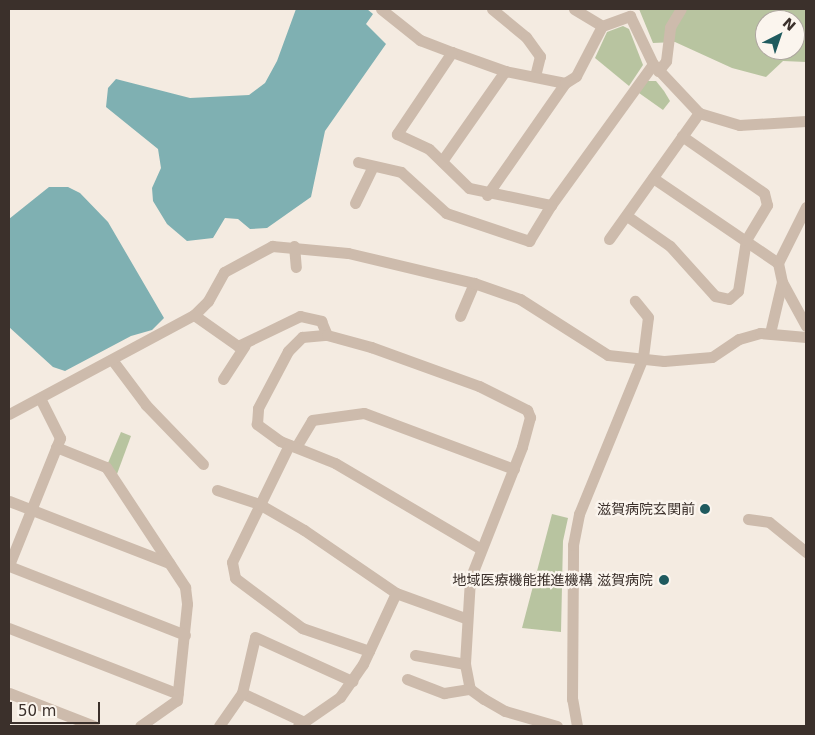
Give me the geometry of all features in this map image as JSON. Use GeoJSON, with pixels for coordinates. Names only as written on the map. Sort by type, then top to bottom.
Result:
{"type":"FeatureCollection","features":[{"type":"Feature","properties":{"kind":"street"},"geometry":{"type":"LineString","coordinates":[[381,9],[420,40],[505,71],[565,83]]}},
{"type":"Feature","properties":{"kind":"street"},"geometry":{"type":"LineString","coordinates":[[492,9],[507,14],[540,56],[535,76]]}},
{"type":"Feature","properties":{"kind":"street"},"geometry":{"type":"LineString","coordinates":[[574,9],[602,26]]}},
{"type":"Feature","properties":{"kind":"street"},"geometry":{"type":"LineString","coordinates":[[358,162],[372,168],[401,172],[446,213],[528,241],[552,205],[655,67],[666,61],[670,27],[681,9]]}},
{"type":"Feature","properties":{"kind":"street"},"geometry":{"type":"LineString","coordinates":[[487,196],[565,83],[576,76],[602,26],[629,12],[655,67],[699,113],[739,125],[806,121]]}},
{"type":"Feature","properties":{"kind":"street"},"geometry":{"type":"LineString","coordinates":[[452,52],[397,134],[442,161],[468,188],[487,196],[552,205]]}},
{"type":"Feature","properties":{"kind":"street"},"geometry":{"type":"LineString","coordinates":[[442,161],[505,71]]}},
{"type":"Feature","properties":{"kind":"street"},"geometry":{"type":"LineString","coordinates":[[609,239],[699,113]]}},
{"type":"Feature","properties":{"kind":"street"},"geometry":{"type":"LineString","coordinates":[[627,216],[670,246],[701,286],[715,296],[729,300],[738,291],[746,240],[767,205],[764,193],[682,136]]}},
{"type":"Feature","properties":{"kind":"street"},"geometry":{"type":"LineString","coordinates":[[355,203],[372,168]]}},
{"type":"Feature","properties":{"kind":"street"},"geometry":{"type":"LineString","coordinates":[[652,178],[778,263]]}},
{"type":"Feature","properties":{"kind":"street"},"geometry":{"type":"LineString","coordinates":[[806,207],[778,263],[782,282],[806,326]]}},
{"type":"Feature","properties":{"kind":"street"},"geometry":{"type":"LineString","coordinates":[[294,246],[296,267]]}},
{"type":"Feature","properties":{"kind":"street"},"geometry":{"type":"LineString","coordinates":[[9,414],[41,400],[113,361],[134,344],[194,315],[230,267],[267,247],[294,246],[348,253],[474,283],[520,299],[599,352],[664,361],[712,357],[738,339],[770,333],[806,337]]}},
{"type":"Feature","properties":{"kind":"street"},"geometry":{"type":"LineString","coordinates":[[770,333],[782,282]]}},
{"type":"Feature","properties":{"kind":"street"},"geometry":{"type":"LineString","coordinates":[[460,316],[474,283]]}},
{"type":"Feature","properties":{"kind":"street"},"geometry":{"type":"LineString","coordinates":[[577,726],[572,698],[573,545],[579,514],[642,357],[648,317],[635,301]]}},
{"type":"Feature","properties":{"kind":"street"},"geometry":{"type":"LineString","coordinates":[[194,315],[225,340],[245,345]]}},
{"type":"Feature","properties":{"kind":"street"},"geometry":{"type":"LineString","coordinates":[[223,380],[245,345],[300,316],[321,321],[327,336]]}},
{"type":"Feature","properties":{"kind":"street"},"geometry":{"type":"LineString","coordinates":[[470,689],[464,664],[465,618],[481,549],[514,469],[530,417],[527,410],[478,386],[327,336],[302,336],[288,351],[258,408],[257,424],[292,446],[335,463],[481,549]]}},
{"type":"Feature","properties":{"kind":"street"},"geometry":{"type":"LineString","coordinates":[[113,361],[146,405],[203,464]]}},
{"type":"Feature","properties":{"kind":"street"},"geometry":{"type":"LineString","coordinates":[[41,400],[60,432],[56,448],[9,566],[185,635]]}},
{"type":"Feature","properties":{"kind":"street"},"geometry":{"type":"LineString","coordinates":[[369,651],[302,628],[235,578],[232,562],[259,504],[292,446],[312,420],[364,413],[514,469]]}},
{"type":"Feature","properties":{"kind":"street"},"geometry":{"type":"LineString","coordinates":[[56,448],[106,467],[185,587],[185,635],[177,700],[140,726]]}},
{"type":"Feature","properties":{"kind":"street"},"geometry":{"type":"LineString","coordinates":[[217,490],[259,504],[396,593],[465,618]]}},
{"type":"Feature","properties":{"kind":"street"},"geometry":{"type":"LineString","coordinates":[[9,501],[169,563]]}},
{"type":"Feature","properties":{"kind":"street"},"geometry":{"type":"LineString","coordinates":[[748,519],[770,522],[806,552]]}},
{"type":"Feature","properties":{"kind":"street"},"geometry":{"type":"LineString","coordinates":[[242,692],[301,724],[340,697],[352,681],[369,651],[396,593]]}},
{"type":"Feature","properties":{"kind":"street"},"geometry":{"type":"LineString","coordinates":[[9,628],[178,694]]}},
{"type":"Feature","properties":{"kind":"street"},"geometry":{"type":"LineString","coordinates":[[219,726],[242,692],[254,637],[352,681]]}},
{"type":"Feature","properties":{"kind":"street"},"geometry":{"type":"LineString","coordinates":[[414,655],[464,664]]}},
{"type":"Feature","properties":{"kind":"street"},"geometry":{"type":"LineString","coordinates":[[407,679],[444,693],[470,689],[505,711],[557,726]]}},
{"type":"Feature","properties":{"kind":"street"},"geometry":{"type":"LineString","coordinates":[[9,693],[94,726]]}},
{"type":"Feature","properties":{"kind":"green space"},"geometry":{"type":"Polygon","coordinates":[[[639,9],[806,9],[806,62],[783,61],[766,77],[732,68],[675,42],[653,43],[639,9]]]}},
{"type":"Feature","properties":{"kind":"green space"},"geometry":{"type":"Polygon","coordinates":[[[623,26],[629,29],[643,65],[629,86],[595,58],[607,32],[623,26]]]}},
{"type":"Feature","properties":{"kind":"green space"},"geometry":{"type":"Polygon","coordinates":[[[647,81],[656,81],[670,101],[663,110],[639,93],[647,81]]]}},
{"type":"Feature","properties":{"kind":"green space"},"geometry":{"type":"Polygon","coordinates":[[[121,432],[131,436],[117,474],[108,463],[121,432]]]}},
{"type":"Feature","properties":{"kind":"green space"},"geometry":{"type":"Polygon","coordinates":[[[552,514],[568,518],[563,541],[561,632],[522,628],[552,514]]]}},
{"type":"Feature","properties":{"kind":"water"},"geometry":{"type":"Polygon","coordinates":[[[296,9],[367,9],[373,14],[366,24],[386,44],[325,131],[311,197],[267,228],[250,229],[238,219],[225,218],[213,238],[187,241],[167,224],[153,201],[152,188],[161,168],[158,149],[106,107],[108,88],[116,79],[190,98],[249,95],[265,83],[277,61],[296,9]]]}},
{"type":"Feature","properties":{"kind":"water"},"geometry":{"type":"Polygon","coordinates":[[[49,187],[68,187],[80,193],[108,222],[164,318],[152,330],[131,336],[65,371],[53,367],[9,327],[9,219],[49,187]]]}},
{"type":"Feature","properties":{"kind":"place","name":"滋賀病院玄関前"},"geometry":{"type":"Point","coordinates":[705,509]}},
{"type":"Feature","properties":{"kind":"place","name":"地域医療機能推進機構 滋賀病院"},"geometry":{"type":"Point","coordinates":[664,580]}}]}
